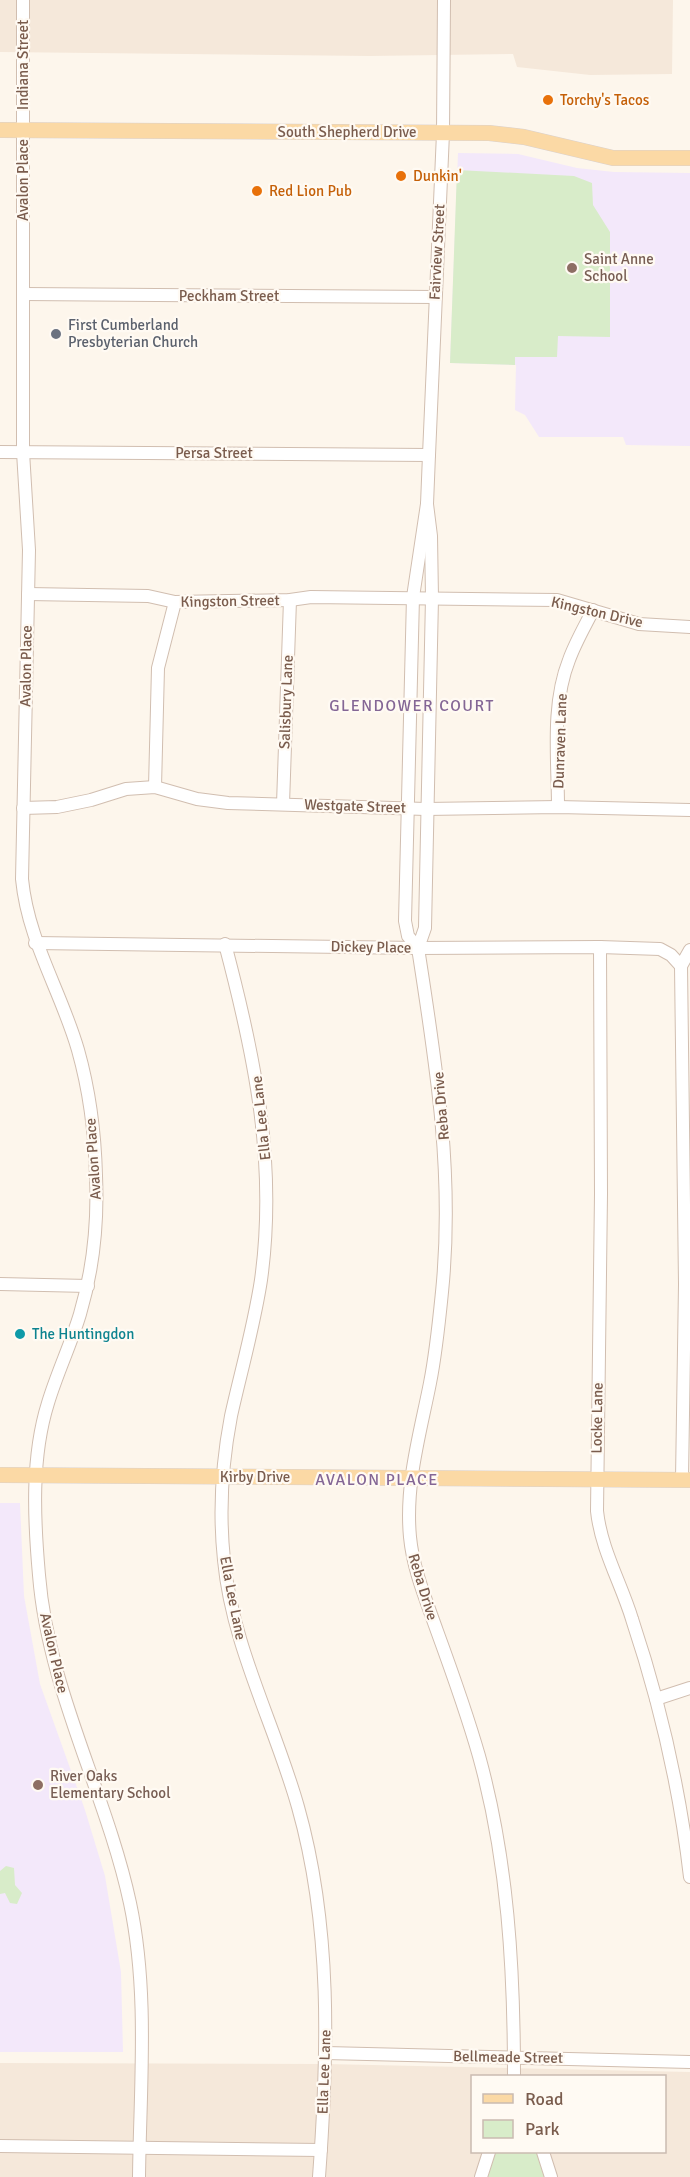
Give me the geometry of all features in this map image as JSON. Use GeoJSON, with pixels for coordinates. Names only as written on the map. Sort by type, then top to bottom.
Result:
{"type":"FeatureCollection","features":[{"type":"Feature","properties":{"kind":"main road","name":"South Shepherd Drive"},"geometry":{"type":"LineString","coordinates":[[0,130],[495,134],[524,137],[613,158],[690,158]]}},
{"type":"Feature","properties":{"kind":"main road","name":"Kirby Drive"},"geometry":{"type":"LineString","coordinates":[[0,1475],[686,1480]]}},
{"type":"Feature","properties":{"kind":"street","name":"Indiana Street"},"geometry":{"type":"LineString","coordinates":[[23,0],[23,130]]}},
{"type":"Feature","properties":{"kind":"street","name":"Fairview Street"},"geometry":{"type":"LineString","coordinates":[[426,809],[432,598],[427,504],[443,133],[444,0]]}},
{"type":"Feature","properties":{"kind":"street","name":"Avalon Place"},"geometry":{"type":"LineString","coordinates":[[23,130],[23,452],[29,550],[22,879],[25,905],[35,944],[79,1051],[90,1114],[96,1197],[88,1286],[47,1404],[36,1476],[39,1576],[54,1664],[66,1706],[106,1815],[131,1906],[138,1957],[140,2005],[139,2177]]}},
{"type":"Feature","properties":{"kind":"street","name":"Peckham Street"},"geometry":{"type":"LineString","coordinates":[[24,294],[435,297]]}},
{"type":"Feature","properties":{"kind":"street","name":"Persa Street"},"geometry":{"type":"LineString","coordinates":[[0,452],[429,455]]}},
{"type":"Feature","properties":{"kind":"street","name":"Fairview Street"},"geometry":{"type":"LineString","coordinates":[[406,808],[413,597],[427,504]]}},
{"type":"Feature","properties":{"kind":"street","name":"Kingston Street"},"geometry":{"type":"LineString","coordinates":[[28,594],[148,596],[175,602],[290,600],[311,597],[432,598]]}},
{"type":"Feature","properties":{"kind":"street","name":"Kingston Drive"},"geometry":{"type":"LineString","coordinates":[[432,598],[557,600],[639,624],[690,627]]}},
{"type":"Feature","properties":{"kind":"street","name":"Salisbury Lane"},"geometry":{"type":"LineString","coordinates":[[283,804],[290,600]]}},
{"type":"Feature","properties":{"kind":"street"},"geometry":{"type":"LineString","coordinates":[[155,787],[158,668],[175,602]]}},
{"type":"Feature","properties":{"kind":"street","name":"Dunraven Lane"},"geometry":{"type":"LineString","coordinates":[[558,807],[559,712],[563,680],[569,660],[593,610]]}},
{"type":"Feature","properties":{"kind":"street","name":"Westgate Street"},"geometry":{"type":"LineString","coordinates":[[24,808],[57,807],[91,800],[126,789],[155,787],[197,799],[228,803],[426,809],[558,807],[690,810]]}},
{"type":"Feature","properties":{"kind":"street","name":"Reba Drive"},"geometry":{"type":"LineString","coordinates":[[406,808],[405,921],[408,936],[418,948]]}},
{"type":"Feature","properties":{"kind":"street","name":"Reba Drive"},"geometry":{"type":"LineString","coordinates":[[426,809],[425,928],[418,948],[442,1102],[445,1152],[445,1249],[431,1379],[410,1477],[409,1513],[412,1555],[476,1747],[497,1834],[509,1917],[514,2075]]}},
{"type":"Feature","properties":{"kind":"street","name":"Dickey Place"},"geometry":{"type":"LineString","coordinates":[[35,944],[225,944],[418,948],[600,946],[660,949],[671,955],[681,966]]}},
{"type":"Feature","properties":{"kind":"street","name":"Ella Lee Lane"},"geometry":{"type":"LineString","coordinates":[[225,944],[255,1064],[266,1176],[261,1281],[231,1419],[222,1477],[224,1561],[231,1603],[248,1664],[284,1759],[306,1842],[321,1933],[326,2053],[319,2177]]}},
{"type":"Feature","properties":{"kind":"street","name":"Locke Lane"},"geometry":{"type":"LineString","coordinates":[[600,946],[601,1194],[596,1480],[599,1527],[632,1618],[656,1699],[677,1788],[690,1877]]}},
{"type":"Feature","properties":{"kind":"street"},"geometry":{"type":"LineString","coordinates":[[686,1480],[687,1284],[681,966],[690,950]]}},
{"type":"Feature","properties":{"kind":"street"},"geometry":{"type":"LineString","coordinates":[[0,1284],[88,1286]]}},
{"type":"Feature","properties":{"kind":"street"},"geometry":{"type":"LineString","coordinates":[[656,1699],[690,1689]]}},
{"type":"Feature","properties":{"kind":"street","name":"Bellmeade Street"},"geometry":{"type":"LineString","coordinates":[[326,2053],[690,2062]]}},
{"type":"Feature","properties":{"kind":"street"},"geometry":{"type":"LineString","coordinates":[[0,2146],[321,2150]]}},
{"type":"Feature","properties":{"kind":"street"},"geometry":{"type":"LineString","coordinates":[[481,2177],[488,2153]]}},
{"type":"Feature","properties":{"kind":"street"},"geometry":{"type":"LineString","coordinates":[[544,2153],[551,2177]]}},
{"type":"Feature","properties":{"kind":"shaded area"},"geometry":{"type":"Polygon","coordinates":[[[0,0],[673,0],[672,74],[590,75],[517,67],[513,54],[370,56],[0,52],[0,0]]]}},
{"type":"Feature","properties":{"kind":"shaded area","name":"Saint Anne School"},"geometry":{"type":"Polygon","coordinates":[[[458,153],[518,154],[577,168],[614,172],[690,173],[690,446],[626,445],[623,437],[539,437],[525,415],[515,410],[516,365],[450,363],[458,153]]]}},
{"type":"Feature","properties":{"kind":"shaded area","name":"River Oaks Elementary School"},"geometry":{"type":"Polygon","coordinates":[[[0,1503],[20,1503],[24,1596],[40,1684],[85,1810],[105,1876],[121,1972],[123,2052],[0,2052],[0,1503]]]}},
{"type":"Feature","properties":{"kind":"shaded area"},"geometry":{"type":"Polygon","coordinates":[[[0,2063],[326,2064],[690,2072],[690,2177],[0,2177],[0,2063]]]}},
{"type":"Feature","properties":{"kind":"green space"},"geometry":{"type":"Polygon","coordinates":[[[457,170],[574,176],[592,183],[593,205],[610,232],[610,337],[558,336],[557,357],[515,357],[515,365],[450,363],[457,170]]]}},
{"type":"Feature","properties":{"kind":"green space"},"geometry":{"type":"Polygon","coordinates":[[[6,1866],[14,1868],[15,1885],[22,1893],[17,1904],[10,1903],[5,1893],[0,1894],[0,1871],[6,1866]]]}},
{"type":"Feature","properties":{"kind":"green space"},"geometry":{"type":"Polygon","coordinates":[[[494,2153],[538,2153],[545,2177],[487,2177],[494,2153]]]}},
{"type":"Feature","properties":{"kind":"place","name":"Torchy's Tacos"},"geometry":{"type":"Point","coordinates":[548,100]}},
{"type":"Feature","properties":{"kind":"place","name":"Dunkin'"},"geometry":{"type":"Point","coordinates":[401,176]}},
{"type":"Feature","properties":{"kind":"place","name":"Red Lion Pub"},"geometry":{"type":"Point","coordinates":[257,191]}},
{"type":"Feature","properties":{"kind":"place","name":"Saint Anne School"},"geometry":{"type":"Point","coordinates":[572,268]}},
{"type":"Feature","properties":{"kind":"place","name":"First Cumberland Presbyterian Church"},"geometry":{"type":"Point","coordinates":[56,334]}},
{"type":"Feature","properties":{"kind":"place","name":"The Huntingdon"},"geometry":{"type":"Point","coordinates":[20,1334]}},
{"type":"Feature","properties":{"kind":"place","name":"River Oaks Elementary School"},"geometry":{"type":"Point","coordinates":[38,1785]}},
{"type":"Feature","properties":{"kind":"district","name":"GLENDOWER COURT"},"geometry":{"type":"Point","coordinates":[412,705]}},
{"type":"Feature","properties":{"kind":"district","name":"AVALON PLACE"},"geometry":{"type":"Point","coordinates":[377,1479]}}]}
